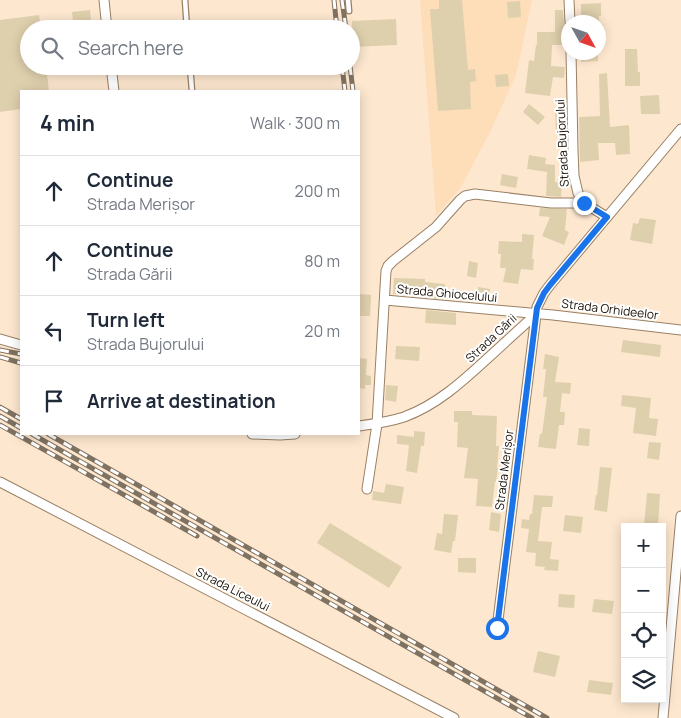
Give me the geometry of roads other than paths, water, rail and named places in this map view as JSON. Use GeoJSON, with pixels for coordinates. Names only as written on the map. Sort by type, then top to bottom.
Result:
{"type":"FeatureCollection","features":[{"type":"Feature","properties":{"kind":"street"},"geometry":{"type":"LineString","coordinates":[[104,0],[106,20]]}},
{"type":"Feature","properties":{"kind":"street"},"geometry":{"type":"LineString","coordinates":[[569,0],[570,15]]}},
{"type":"Feature","properties":{"kind":"street","name":"Strada Bujorului"},"geometry":{"type":"LineString","coordinates":[[571,60],[574,176],[578,193],[584,203]]}},
{"type":"Feature","properties":{"kind":"street"},"geometry":{"type":"LineString","coordinates":[[112,75],[114,90]]}},
{"type":"Feature","properties":{"kind":"street","name":"Strada Gării"},"geometry":{"type":"LineString","coordinates":[[360,426],[377,424],[403,417],[432,404],[464,380],[536,314],[544,293],[681,129]]}},
{"type":"Feature","properties":{"kind":"street"},"geometry":{"type":"LineString","coordinates":[[367,489],[377,424],[385,275],[388,266],[436,227],[465,196],[475,194],[551,203],[584,203],[607,217]]}},
{"type":"Feature","properties":{"kind":"street","name":"Strada Ghiocelului"},"geometry":{"type":"LineString","coordinates":[[385,300],[536,314]]}},
{"type":"Feature","properties":{"kind":"street","name":"Strada Orhideelor"},"geometry":{"type":"LineString","coordinates":[[536,314],[681,330]]}},
{"type":"Feature","properties":{"kind":"street","name":"Strada Merișor"},"geometry":{"type":"LineString","coordinates":[[497,628],[536,314]]}},
{"type":"Feature","properties":{"kind":"street"},"geometry":{"type":"LineString","coordinates":[[0,339],[20,345]]}},
{"type":"Feature","properties":{"kind":"street","name":"Strada Liceului"},"geometry":{"type":"LineString","coordinates":[[0,482],[454,718]]}},
{"type":"Feature","properties":{"kind":"street"},"geometry":{"type":"LineString","coordinates":[[663,718],[681,516]]}},
{"type":"Feature","properties":{"kind":"lane"},"geometry":{"type":"LineString","coordinates":[[185,0],[186,20]]}},
{"type":"Feature","properties":{"kind":"lane"},"geometry":{"type":"LineString","coordinates":[[348,0],[349,11]]}},
{"type":"Feature","properties":{"kind":"lane"},"geometry":{"type":"LineString","coordinates":[[191,75],[192,90]]}},
{"type":"Feature","properties":{"kind":"railway"},"geometry":{"type":"LineString","coordinates":[[334,0],[336,20]]}},
{"type":"Feature","properties":{"kind":"railway"},"geometry":{"type":"LineString","coordinates":[[342,0],[345,20]]}},
{"type":"Feature","properties":{"kind":"railway"},"geometry":{"type":"LineString","coordinates":[[343,75],[345,90]]}},
{"type":"Feature","properties":{"kind":"railway"},"geometry":{"type":"LineString","coordinates":[[351,75],[353,90]]}},
{"type":"Feature","properties":{"kind":"railway"},"geometry":{"type":"LineString","coordinates":[[0,350],[20,354]]}},
{"type":"Feature","properties":{"kind":"railway"},"geometry":{"type":"LineString","coordinates":[[0,357],[20,363]]}},
{"type":"Feature","properties":{"kind":"railway"},"geometry":{"type":"LineString","coordinates":[[0,407],[20,418]]}},
{"type":"Feature","properties":{"kind":"railway"},"geometry":{"type":"LineString","coordinates":[[0,416],[20,427]]}},
{"type":"Feature","properties":{"kind":"railway"},"geometry":{"type":"LineString","coordinates":[[0,425],[197,536]]}},
{"type":"Feature","properties":{"kind":"railway"},"geometry":{"type":"LineString","coordinates":[[34,435],[532,718]]}},
{"type":"Feature","properties":{"kind":"railway"},"geometry":{"type":"LineString","coordinates":[[50,435],[547,718]]}}]}
